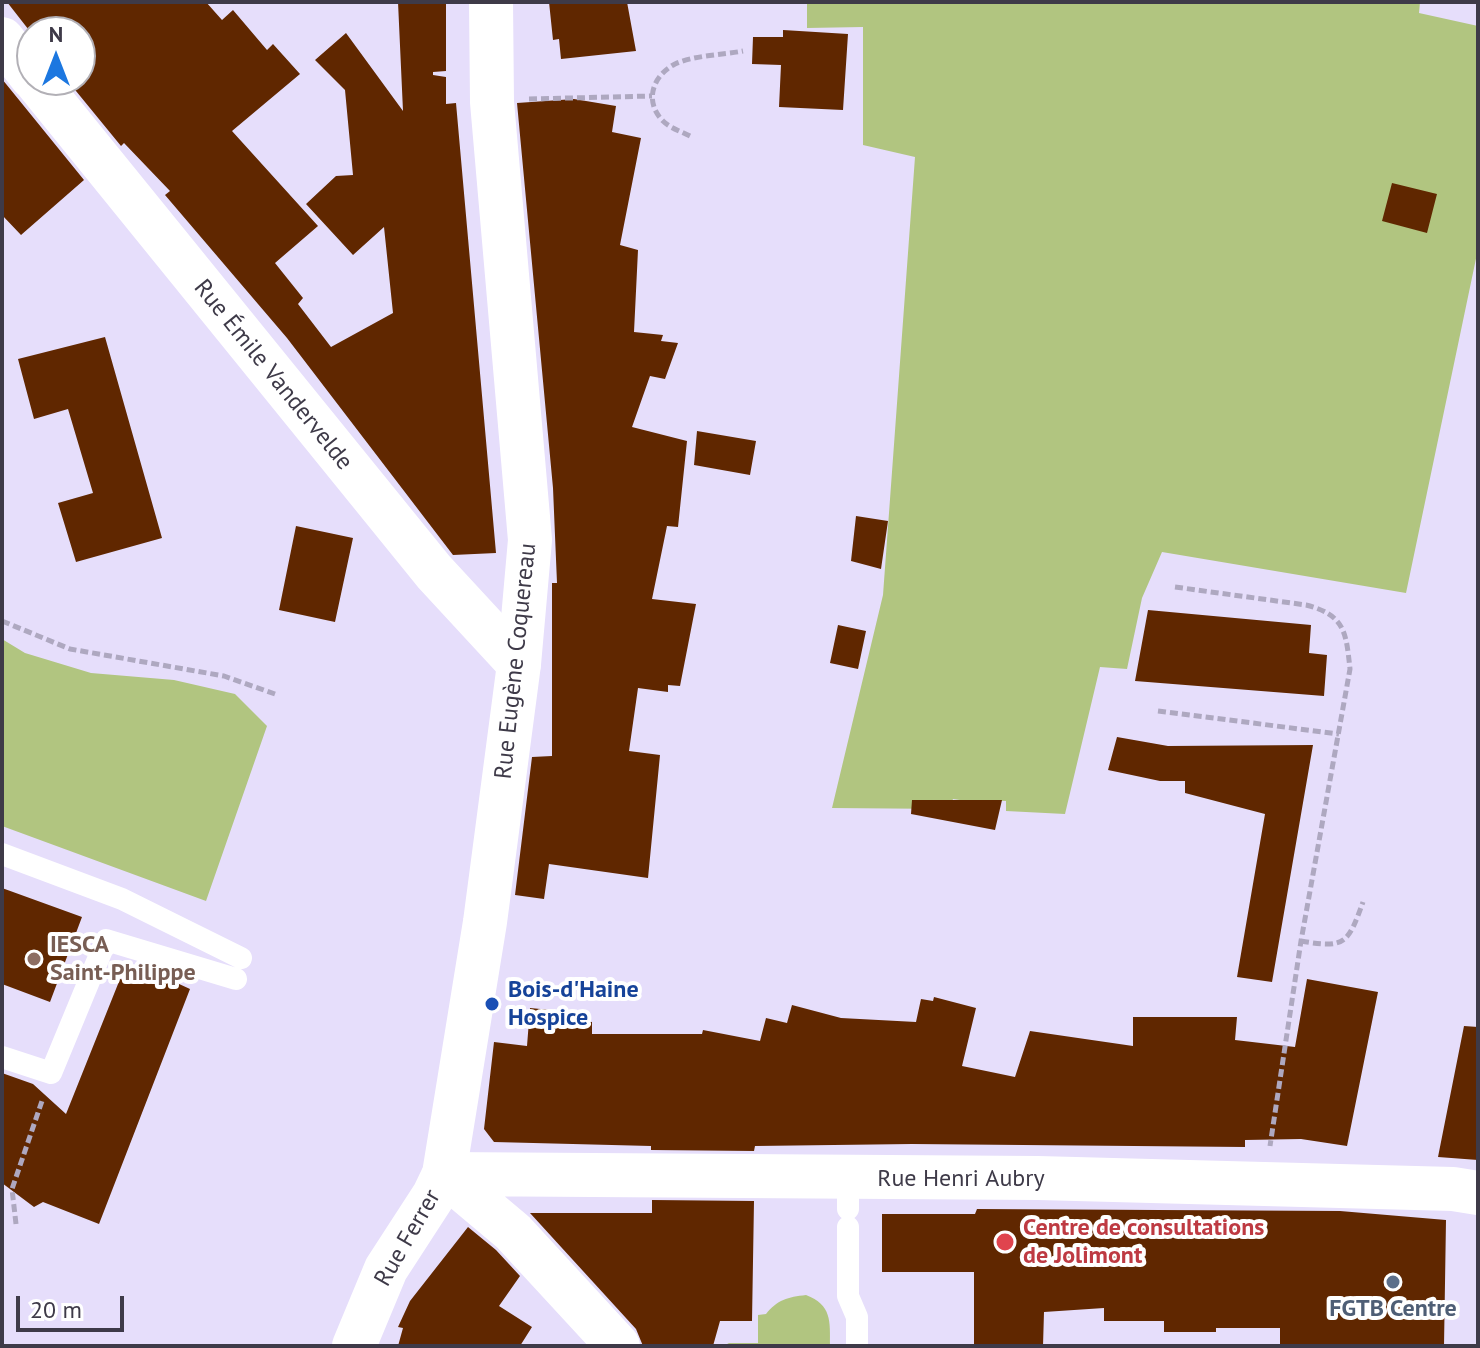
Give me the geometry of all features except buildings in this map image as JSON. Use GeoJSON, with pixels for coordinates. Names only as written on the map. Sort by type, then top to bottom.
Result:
{"type":"FeatureCollection","features":[{"type":"Feature","properties":{"kind":"street","name":"Rue Eugène Coquereau"},"geometry":{"type":"LineString","coordinates":[[444,1174],[485,922],[519,664],[530,540],[492,102],[491,2]]}},
{"type":"Feature","properties":{"kind":"street","name":"Rue Émile Vandervelde"},"geometry":{"type":"LineString","coordinates":[[2,39],[16,57]]}},
{"type":"Feature","properties":{"kind":"street","name":"Rue Émile Vandervelde"},"geometry":{"type":"LineString","coordinates":[[48,96],[434,572],[519,664]]}},
{"type":"Feature","properties":{"kind":"street","name":"Rue Henri Aubry"},"geometry":{"type":"LineString","coordinates":[[444,1174],[848,1205],[1270,1183],[1453,1189],[1478,1193]]}},
{"type":"Feature","properties":{"kind":"street","name":"Rue Ferrer"},"geometry":{"type":"LineString","coordinates":[[354,1346],[386,1269],[434,1195],[444,1174]]}},
{"type":"Feature","properties":{"kind":"street"},"geometry":{"type":"LineString","coordinates":[[444,1174],[513,1232],[618,1346]]}},
{"type":"Feature","properties":{"kind":"lane"},"geometry":{"type":"LineString","coordinates":[[2,854],[122,899],[239,968],[106,940],[51,1073],[2,1057]]}},
{"type":"Feature","properties":{"kind":"lane"},"geometry":{"type":"LineString","coordinates":[[848,1205],[848,1296],[857,1317],[857,1346]]}},
{"type":"Feature","properties":{"kind":"path"},"geometry":{"type":"LineString","coordinates":[[690,136],[663,122],[655,111],[652,96],[657,79],[674,65],[743,51]]}},
{"type":"Feature","properties":{"kind":"path"},"geometry":{"type":"LineString","coordinates":[[492,102],[574,96],[652,96]]}},
{"type":"Feature","properties":{"kind":"path"},"geometry":{"type":"LineString","coordinates":[[1175,587],[1327,610],[1343,629],[1350,669],[1301,941],[1269,1149],[1270,1183]]}},
{"type":"Feature","properties":{"kind":"path"},"geometry":{"type":"LineString","coordinates":[[2,621],[70,649],[224,676],[275,694]]}},
{"type":"Feature","properties":{"kind":"path"},"geometry":{"type":"LineString","coordinates":[[1158,711],[1339,734]]}},
{"type":"Feature","properties":{"kind":"path"},"geometry":{"type":"LineString","coordinates":[[1301,941],[1328,945],[1339,942],[1352,933],[1363,902]]}},
{"type":"Feature","properties":{"kind":"path"},"geometry":{"type":"LineString","coordinates":[[16,1224],[12,1189],[51,1073]]}},
{"type":"Feature","properties":{"kind":"green space"},"geometry":{"type":"Polygon","coordinates":[[[807,2],[1420,2],[1419,13],[1478,26],[1478,249],[1406,593],[1162,552],[1142,598],[1127,669],[1100,667],[1065,814],[1006,811],[1006,801],[981,800],[980,803],[953,799],[949,809],[832,808],[883,595],[915,157],[863,145],[863,27],[807,28],[807,2]]]}},
{"type":"Feature","properties":{"kind":"green space"},"geometry":{"type":"Polygon","coordinates":[[[2,639],[25,653],[91,673],[174,680],[235,694],[267,726],[206,901],[2,826],[2,639]]]}},
{"type":"Feature","properties":{"kind":"green space"},"geometry":{"type":"Polygon","coordinates":[[[806,1295],[821,1304],[828,1315],[830,1346],[723,1346],[729,1343],[758,1343],[758,1315],[766,1314],[783,1300],[806,1295]]]}},
{"type":"Feature","properties":{"kind":"place","name":"IESCA Saint-Philippe"},"geometry":{"type":"Point","coordinates":[34,959]}},
{"type":"Feature","properties":{"kind":"place","name":"Bois-d'Haine Hospice"},"geometry":{"type":"Point","coordinates":[492,1004]}},
{"type":"Feature","properties":{"kind":"place","name":"Centre de consultations de Jolimont"},"geometry":{"type":"Point","coordinates":[1005,1242]}},
{"type":"Feature","properties":{"kind":"place","name":"FGTB Centre"},"geometry":{"type":"Point","coordinates":[1393,1282]}}]}
